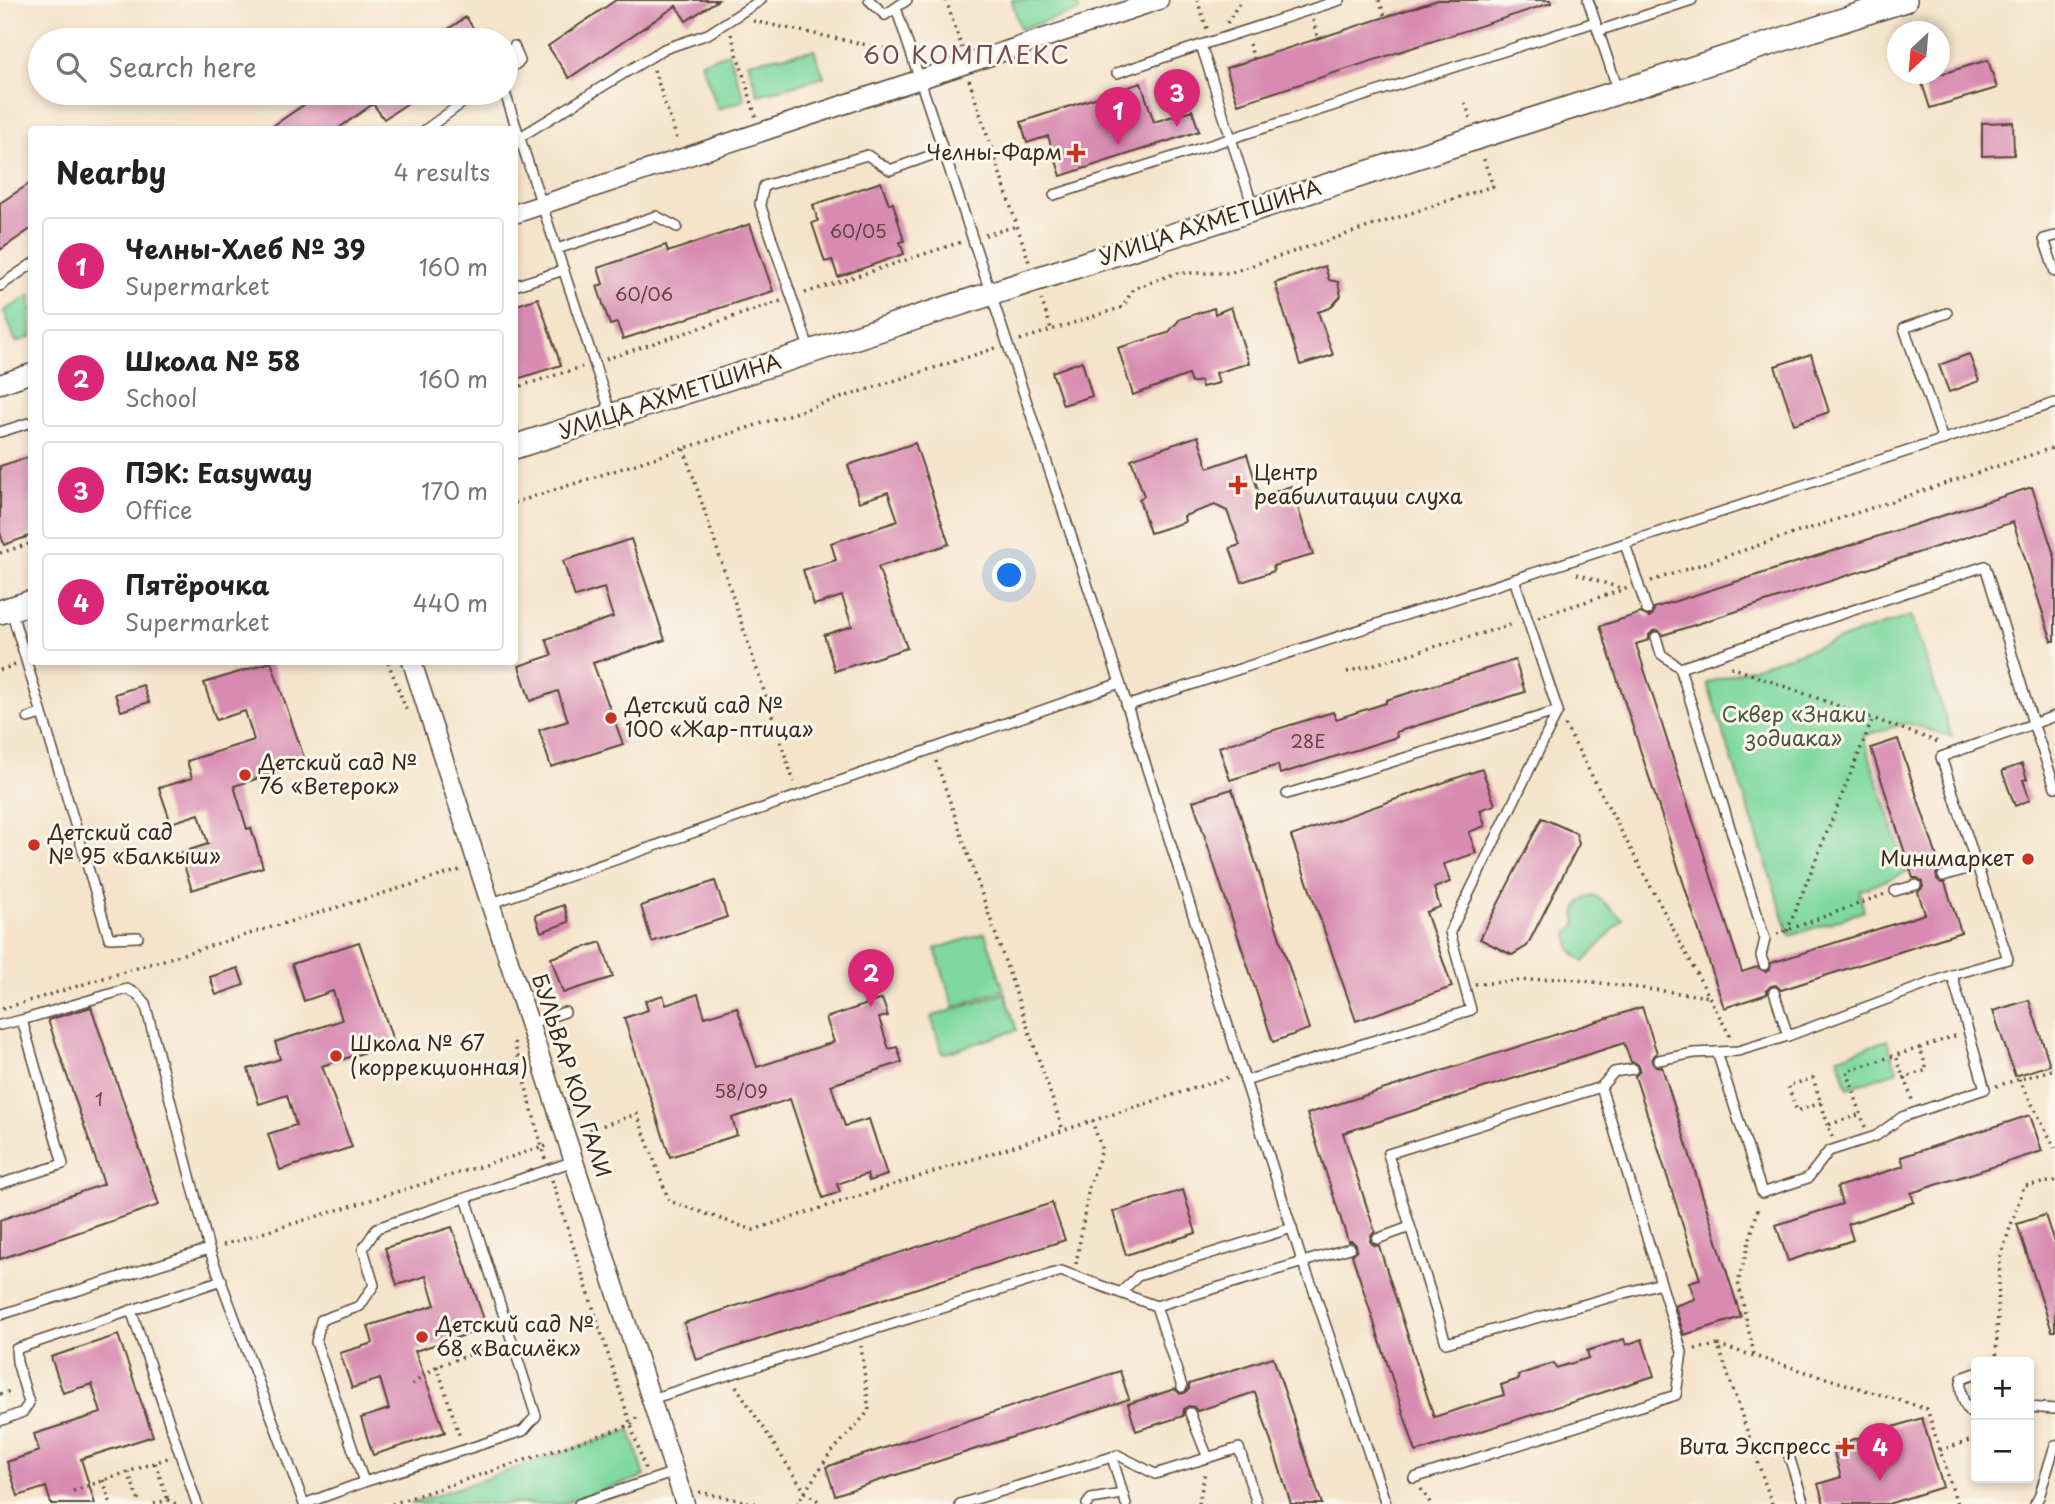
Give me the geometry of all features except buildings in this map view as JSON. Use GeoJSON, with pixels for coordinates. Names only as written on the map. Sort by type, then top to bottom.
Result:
{"type":"FeatureCollection","features":[{"type":"Feature","properties":{"kind":"street"},"geometry":{"type":"LineString","coordinates":[[518,213],[1159,0]]}},
{"type":"Feature","properties":{"kind":"street","name":"УЛИЦА АХМЕТШИНА"},"geometry":{"type":"LineString","coordinates":[[518,446],[1905,0]]}},
{"type":"Feature","properties":{"kind":"street"},"geometry":{"type":"LineString","coordinates":[[0,384],[28,374]]}},
{"type":"Feature","properties":{"kind":"street","name":"БУЛЬВАР КОЛ ГАЛИ"},"geometry":{"type":"LineString","coordinates":[[413,665],[680,1488]]}},
{"type":"Feature","properties":{"kind":"lane"},"geometry":{"type":"LineString","coordinates":[[520,137],[664,50],[708,34],[761,0]]}},
{"type":"Feature","properties":{"kind":"lane"},"geometry":{"type":"LineString","coordinates":[[869,0],[885,15],[907,0]]}},
{"type":"Feature","properties":{"kind":"lane"},"geometry":{"type":"LineString","coordinates":[[1117,73],[1340,0]]}},
{"type":"Feature","properties":{"kind":"lane"},"geometry":{"type":"LineString","coordinates":[[1588,0],[1619,92]]}},
{"type":"Feature","properties":{"kind":"lane"},"geometry":{"type":"LineString","coordinates":[[1054,195],[1231,138],[1692,0]]}},
{"type":"Feature","properties":{"kind":"lane"},"geometry":{"type":"LineString","coordinates":[[896,8],[1120,683],[1302,1261],[1386,1504]]}},
{"type":"Feature","properties":{"kind":"lane"},"geometry":{"type":"LineString","coordinates":[[1201,45],[1254,209]]}},
{"type":"Feature","properties":{"kind":"lane"},"geometry":{"type":"LineString","coordinates":[[431,126],[460,105]]}},
{"type":"Feature","properties":{"kind":"lane"},"geometry":{"type":"LineString","coordinates":[[509,105],[516,126]]}},
{"type":"Feature","properties":{"kind":"lane"},"geometry":{"type":"LineString","coordinates":[[518,131],[611,416]]}},
{"type":"Feature","properties":{"kind":"lane"},"geometry":{"type":"LineString","coordinates":[[810,351],[760,204],[764,186],[867,155],[890,170],[943,151]]}},
{"type":"Feature","properties":{"kind":"lane"},"geometry":{"type":"LineString","coordinates":[[557,249],[656,216],[677,227]]}},
{"type":"Feature","properties":{"kind":"lane"},"geometry":{"type":"LineString","coordinates":[[2055,236],[2044,239],[2055,272]]}},
{"type":"Feature","properties":{"kind":"lane"},"geometry":{"type":"LineString","coordinates":[[0,286],[28,267]]}},
{"type":"Feature","properties":{"kind":"lane"},"geometry":{"type":"LineString","coordinates":[[518,285],[564,270]]}},
{"type":"Feature","properties":{"kind":"lane"},"geometry":{"type":"LineString","coordinates":[[1943,440],[1904,328],[1947,313]]}},
{"type":"Feature","properties":{"kind":"lane"},"geometry":{"type":"LineString","coordinates":[[1126,706],[2055,403]]}},
{"type":"Feature","properties":{"kind":"lane"},"geometry":{"type":"LineString","coordinates":[[0,432],[28,423]]}},
{"type":"Feature","properties":{"kind":"lane"},"geometry":{"type":"LineString","coordinates":[[1625,544],[1647,610]]}},
{"type":"Feature","properties":{"kind":"lane"},"geometry":{"type":"LineString","coordinates":[[1680,668],[1985,566],[2055,787]]}},
{"type":"Feature","properties":{"kind":"lane"},"geometry":{"type":"LineString","coordinates":[[1243,1077],[1471,1010],[1450,932],[1558,711],[1514,579]]}},
{"type":"Feature","properties":{"kind":"lane"},"geometry":{"type":"LineString","coordinates":[[14,608],[28,663]]}},
{"type":"Feature","properties":{"kind":"lane"},"geometry":{"type":"LineString","coordinates":[[1656,638],[1661,654],[1680,668],[1765,939],[1761,956],[1765,965]]}},
{"type":"Feature","properties":{"kind":"lane"},"geometry":{"type":"LineString","coordinates":[[29,665],[109,939],[138,937]]}},
{"type":"Feature","properties":{"kind":"lane"},"geometry":{"type":"LineString","coordinates":[[492,903],[1120,683]]}},
{"type":"Feature","properties":{"kind":"lane"},"geometry":{"type":"LineString","coordinates":[[1287,794],[1558,711]]}},
{"type":"Feature","properties":{"kind":"lane"},"geometry":{"type":"LineString","coordinates":[[28,718],[41,714]]}},
{"type":"Feature","properties":{"kind":"lane"},"geometry":{"type":"LineString","coordinates":[[1659,1060],[1694,1053],[1738,1051],[1788,1037],[1952,975],[2008,959],[1941,757],[2055,716]]}},
{"type":"Feature","properties":{"kind":"lane"},"geometry":{"type":"LineString","coordinates":[[1943,876],[1977,866]]}},
{"type":"Feature","properties":{"kind":"lane"},"geometry":{"type":"LineString","coordinates":[[1895,891],[1916,885]]}},
{"type":"Feature","properties":{"kind":"lane"},"geometry":{"type":"LineString","coordinates":[[1717,1052],[1762,1193],[1808,1178],[1829,1151],[1876,1136],[1902,1116],[1985,1089],[1952,975]]}},
{"type":"Feature","properties":{"kind":"lane"},"geometry":{"type":"LineString","coordinates":[[0,1025],[127,989],[137,994],[145,1003],[209,1249],[304,1504],[523,1431],[536,1416],[466,1198]]}},
{"type":"Feature","properties":{"kind":"lane"},"geometry":{"type":"LineString","coordinates":[[1774,992],[1788,1037]]}},
{"type":"Feature","properties":{"kind":"lane"},"geometry":{"type":"LineString","coordinates":[[531,1023],[565,1012]]}},
{"type":"Feature","properties":{"kind":"lane"},"geometry":{"type":"LineString","coordinates":[[0,1184],[63,1164],[22,1020]]}},
{"type":"Feature","properties":{"kind":"lane"},"geometry":{"type":"LineString","coordinates":[[1633,1069],[1614,1072],[1601,1087],[1388,1154],[1446,1343],[1661,1283]]}},
{"type":"Feature","properties":{"kind":"lane"},"geometry":{"type":"LineString","coordinates":[[1414,1478],[1676,1395],[1682,1352],[1601,1087]]}},
{"type":"Feature","properties":{"kind":"lane"},"geometry":{"type":"LineString","coordinates":[[364,1482],[316,1342],[321,1320],[360,1306],[374,1285],[363,1249],[377,1228],[574,1161]]}},
{"type":"Feature","properties":{"kind":"lane"},"geometry":{"type":"LineString","coordinates":[[1377,1239],[1410,1227]]}},
{"type":"Feature","properties":{"kind":"lane"},"geometry":{"type":"LineString","coordinates":[[1120,1293],[1138,1276],[1292,1228]]}},
{"type":"Feature","properties":{"kind":"lane"},"geometry":{"type":"LineString","coordinates":[[651,1399],[1061,1271],[1156,1306],[1350,1248]]}},
{"type":"Feature","properties":{"kind":"lane"},"geometry":{"type":"LineString","coordinates":[[0,1315],[209,1249]]}},
{"type":"Feature","properties":{"kind":"lane"},"geometry":{"type":"LineString","coordinates":[[0,1421],[23,1412],[29,1403],[16,1349],[222,1280]]}},
{"type":"Feature","properties":{"kind":"lane"},"geometry":{"type":"LineString","coordinates":[[1156,1306],[1182,1387]]}},
{"type":"Feature","properties":{"kind":"lane"},"geometry":{"type":"LineString","coordinates":[[131,1310],[197,1504]]}},
{"type":"Feature","properties":{"kind":"lane"},"geometry":{"type":"LineString","coordinates":[[1971,1375],[1962,1378],[1960,1385],[1971,1415]]}},
{"type":"Feature","properties":{"kind":"lane"},"geometry":{"type":"LineString","coordinates":[[2034,1408],[2055,1409]]}},
{"type":"Feature","properties":{"kind":"lane"},"geometry":{"type":"LineString","coordinates":[[1190,1413],[1208,1458]]}},
{"type":"Feature","properties":{"kind":"lane"},"geometry":{"type":"LineString","coordinates":[[2035,1504],[2055,1446]]}},
{"type":"Feature","properties":{"kind":"lane"},"geometry":{"type":"LineString","coordinates":[[960,1504],[1118,1455],[1155,1474],[1238,1448],[1257,1504]]}},
{"type":"Feature","properties":{"kind":"lane"},"geometry":{"type":"LineString","coordinates":[[1788,1453],[1804,1504]]}},
{"type":"Feature","properties":{"kind":"lane"},"geometry":{"type":"LineString","coordinates":[[1087,1504],[1091,1499],[1125,1499],[1112,1457]]}},
{"type":"Feature","properties":{"kind":"lane"},"geometry":{"type":"LineString","coordinates":[[579,1504],[649,1480],[680,1488]]}},
{"type":"Feature","properties":{"kind":"path"},"geometry":{"type":"LineString","coordinates":[[946,0],[1052,329]]}},
{"type":"Feature","properties":{"kind":"path"},"geometry":{"type":"LineString","coordinates":[[1198,0],[1211,41]]}},
{"type":"Feature","properties":{"kind":"path"},"geometry":{"type":"LineString","coordinates":[[1379,0],[1385,17]]}},
{"type":"Feature","properties":{"kind":"path"},"geometry":{"type":"LineString","coordinates":[[761,132],[730,19],[912,55]]}},
{"type":"Feature","properties":{"kind":"path"},"geometry":{"type":"LineString","coordinates":[[650,58],[684,157]]}},
{"type":"Feature","properties":{"kind":"path"},"geometry":{"type":"LineString","coordinates":[[518,502],[1123,307],[1133,289],[1176,273],[1229,273],[1493,186],[1465,103]]}},
{"type":"Feature","properties":{"kind":"path"},"geometry":{"type":"LineString","coordinates":[[518,387],[972,238],[1017,226]]}},
{"type":"Feature","properties":{"kind":"path"},"geometry":{"type":"LineString","coordinates":[[1347,671],[1528,620],[1639,585],[2055,447]]}},
{"type":"Feature","properties":{"kind":"path"},"geometry":{"type":"LineString","coordinates":[[684,449],[799,795]]}},
{"type":"Feature","properties":{"kind":"path"},"geometry":{"type":"LineString","coordinates":[[0,553],[28,544]]}},
{"type":"Feature","properties":{"kind":"path"},"geometry":{"type":"LineString","coordinates":[[1555,567],[1625,589]]}},
{"type":"Feature","properties":{"kind":"path"},"geometry":{"type":"LineString","coordinates":[[1709,659],[1959,750]]}},
{"type":"Feature","properties":{"kind":"path"},"geometry":{"type":"LineString","coordinates":[[389,665],[408,713]]}},
{"type":"Feature","properties":{"kind":"path"},"geometry":{"type":"LineString","coordinates":[[1558,711],[1738,1051]]}},
{"type":"Feature","properties":{"kind":"path"},"geometry":{"type":"LineString","coordinates":[[1787,931],[1873,718]]}},
{"type":"Feature","properties":{"kind":"path"},"geometry":{"type":"LineString","coordinates":[[932,749],[1063,1130]]}},
{"type":"Feature","properties":{"kind":"path"},"geometry":{"type":"LineString","coordinates":[[0,1009],[467,867]]}},
{"type":"Feature","properties":{"kind":"path"},"geometry":{"type":"LineString","coordinates":[[1765,939],[1895,891]]}},
{"type":"Feature","properties":{"kind":"path"},"geometry":{"type":"LineString","coordinates":[[1464,984],[1562,978],[1710,998]]}},
{"type":"Feature","properties":{"kind":"path"},"geometry":{"type":"LineString","coordinates":[[1869,1138],[1847,1071],[1968,1032]]}},
{"type":"Feature","properties":{"kind":"path"},"geometry":{"type":"LineString","coordinates":[[514,1040],[541,1148],[649,1480]]}},
{"type":"Feature","properties":{"kind":"path"},"geometry":{"type":"LineString","coordinates":[[1905,1077],[1927,1070],[1920,1048]]}},
{"type":"Feature","properties":{"kind":"path"},"geometry":{"type":"LineString","coordinates":[[1896,1055],[1916,1112]]}},
{"type":"Feature","properties":{"kind":"path"},"geometry":{"type":"LineString","coordinates":[[1985,1089],[2055,1069]]}},
{"type":"Feature","properties":{"kind":"path"},"geometry":{"type":"LineString","coordinates":[[209,1249],[541,1148],[637,1114],[669,1201],[753,1230],[1063,1130],[1243,1077]]}},
{"type":"Feature","properties":{"kind":"path"},"geometry":{"type":"LineString","coordinates":[[1821,1103],[1797,1111],[1788,1086],[1813,1078],[1836,1149]]}},
{"type":"Feature","properties":{"kind":"path"},"geometry":{"type":"LineString","coordinates":[[2020,1079],[2055,1148]]}},
{"type":"Feature","properties":{"kind":"path"},"geometry":{"type":"LineString","coordinates":[[1828,1125],[1861,1114]]}},
{"type":"Feature","properties":{"kind":"path"},"geometry":{"type":"LineString","coordinates":[[1074,1276],[1089,1187],[1102,1150],[1092,1121]]}},
{"type":"Feature","properties":{"kind":"path"},"geometry":{"type":"LineString","coordinates":[[1996,1357],[2000,1258],[2024,1186],[2055,1181]]}},
{"type":"Feature","properties":{"kind":"path"},"geometry":{"type":"LineString","coordinates":[[1754,1356],[1738,1282],[1762,1193]]}},
{"type":"Feature","properties":{"kind":"path"},"geometry":{"type":"LineString","coordinates":[[797,1504],[829,1455],[869,1411],[860,1333]]}},
{"type":"Feature","properties":{"kind":"path"},"geometry":{"type":"LineString","coordinates":[[412,1384],[437,1366],[512,1340]]}},
{"type":"Feature","properties":{"kind":"path"},"geometry":{"type":"LineString","coordinates":[[1718,1345],[1772,1504]]}},
{"type":"Feature","properties":{"kind":"path"},"geometry":{"type":"LineString","coordinates":[[1682,1352],[1718,1345],[1927,1409],[1957,1504]]}},
{"type":"Feature","properties":{"kind":"path"},"geometry":{"type":"LineString","coordinates":[[437,1366],[464,1450]]}},
{"type":"Feature","properties":{"kind":"path"},"geometry":{"type":"LineString","coordinates":[[730,1374],[741,1397],[805,1492],[823,1504]]}},
{"type":"Feature","properties":{"kind":"path"},"geometry":{"type":"LineString","coordinates":[[392,1504],[631,1425]]}},
{"type":"Feature","properties":{"kind":"path"},"geometry":{"type":"LineString","coordinates":[[1940,1450],[1971,1441]]}},
{"type":"Feature","properties":{"kind":"path"},"geometry":{"type":"LineString","coordinates":[[73,1491],[180,1454]]}},
{"type":"Feature","properties":{"kind":"path"},"geometry":{"type":"LineString","coordinates":[[1199,1504],[1208,1458]]}},
{"type":"Feature","properties":{"kind":"path"},"geometry":{"type":"LineString","coordinates":[[155,1463],[168,1500]]}},
{"type":"Feature","properties":{"kind":"path"},"geometry":{"type":"LineString","coordinates":[[128,1472],[140,1504]]}},
{"type":"Feature","properties":{"kind":"path"},"geometry":{"type":"LineString","coordinates":[[103,1480],[111,1504]]}},
{"type":"Feature","properties":{"kind":"path"},"geometry":{"type":"LineString","coordinates":[[680,1488],[758,1504]]}},
{"type":"Feature","properties":{"kind":"path"},"geometry":{"type":"LineString","coordinates":[[154,1504],[168,1500],[176,1504]]}},
{"type":"Feature","properties":{"kind":"green space"},"geometry":{"type":"Polygon","coordinates":[[[1012,0],[1076,0],[1079,11],[1020,29],[1012,0]]]}},
{"type":"Feature","properties":{"kind":"green space"},"geometry":{"type":"Polygon","coordinates":[[[814,50],[824,77],[758,95],[748,62],[814,50]]]}},
{"type":"Feature","properties":{"kind":"green space"},"geometry":{"type":"Polygon","coordinates":[[[728,53],[745,100],[718,109],[701,62],[728,53]]]}},
{"type":"Feature","properties":{"kind":"green space"},"geometry":{"type":"Polygon","coordinates":[[[28,297],[28,338],[16,342],[4,311],[28,297]]]}},
{"type":"Feature","properties":{"kind":"green space","name":"Сквер «Знаки зодиака»"},"geometry":{"type":"Polygon","coordinates":[[[1911,616],[1952,737],[1907,723],[1863,736],[1907,872],[1859,891],[1864,911],[1790,936],[1707,683],[1911,616]]]}},
{"type":"Feature","properties":{"kind":"green space"},"geometry":{"type":"Polygon","coordinates":[[[1593,895],[1623,919],[1584,962],[1570,949],[1568,934],[1577,923],[1578,905],[1593,895]]]}},
{"type":"Feature","properties":{"kind":"green space"},"geometry":{"type":"Polygon","coordinates":[[[985,933],[1004,990],[954,1007],[935,949],[985,933]]]}},
{"type":"Feature","properties":{"kind":"green space"},"geometry":{"type":"Polygon","coordinates":[[[1005,993],[1017,1030],[943,1054],[931,1017],[1005,993]]]}},
{"type":"Feature","properties":{"kind":"green space"},"geometry":{"type":"Polygon","coordinates":[[[1887,1040],[1897,1071],[1848,1088],[1838,1057],[1887,1040]]]}},
{"type":"Feature","properties":{"kind":"green space"},"geometry":{"type":"Polygon","coordinates":[[[630,1430],[645,1476],[561,1504],[410,1504],[630,1430]]]}},
{"type":"Feature","properties":{"kind":"place","name":"ПЭК: Easyway"},"geometry":{"type":"Point","coordinates":[1177,127]}},
{"type":"Feature","properties":{"kind":"place","name":"Челны-Хлеб № 39"},"geometry":{"type":"Point","coordinates":[1118,145]}},
{"type":"Feature","properties":{"kind":"place","name":"Челны-Фарм"},"geometry":{"type":"Point","coordinates":[1076,153]}},
{"type":"Feature","properties":{"kind":"place","name":"Центр реабилитации слуха"},"geometry":{"type":"Point","coordinates":[1238,485]}},
{"type":"Feature","properties":{"kind":"place","name":"Детский сад № 100 «Жар-птица»"},"geometry":{"type":"Point","coordinates":[611,718]}},
{"type":"Feature","properties":{"kind":"place","name":"Детский сад № 76 «Ветерок»"},"geometry":{"type":"Point","coordinates":[245,775]}},
{"type":"Feature","properties":{"kind":"place","name":"Детский сад № 95 «Балкыш»"},"geometry":{"type":"Point","coordinates":[34,845]}},
{"type":"Feature","properties":{"kind":"place","name":"Минимаркет"},"geometry":{"type":"Point","coordinates":[2028,859]}},
{"type":"Feature","properties":{"kind":"place","name":"Школа № 58"},"geometry":{"type":"Point","coordinates":[871,1007]}},
{"type":"Feature","properties":{"kind":"place","name":"Школа № 67 (коррекционная)"},"geometry":{"type":"Point","coordinates":[336,1056]}},
{"type":"Feature","properties":{"kind":"place","name":"Детский сад № 68 «Василёк»"},"geometry":{"type":"Point","coordinates":[422,1337]}},
{"type":"Feature","properties":{"kind":"place","name":"Вита Экспресс"},"geometry":{"type":"Point","coordinates":[1845,1447]}},
{"type":"Feature","properties":{"kind":"place","name":"Пятёрочка"},"geometry":{"type":"Point","coordinates":[1880,1481]}},
{"type":"Feature","properties":{"kind":"district","name":"60 КОМПЛЕКС"},"geometry":{"type":"Point","coordinates":[967,56]}}]}
